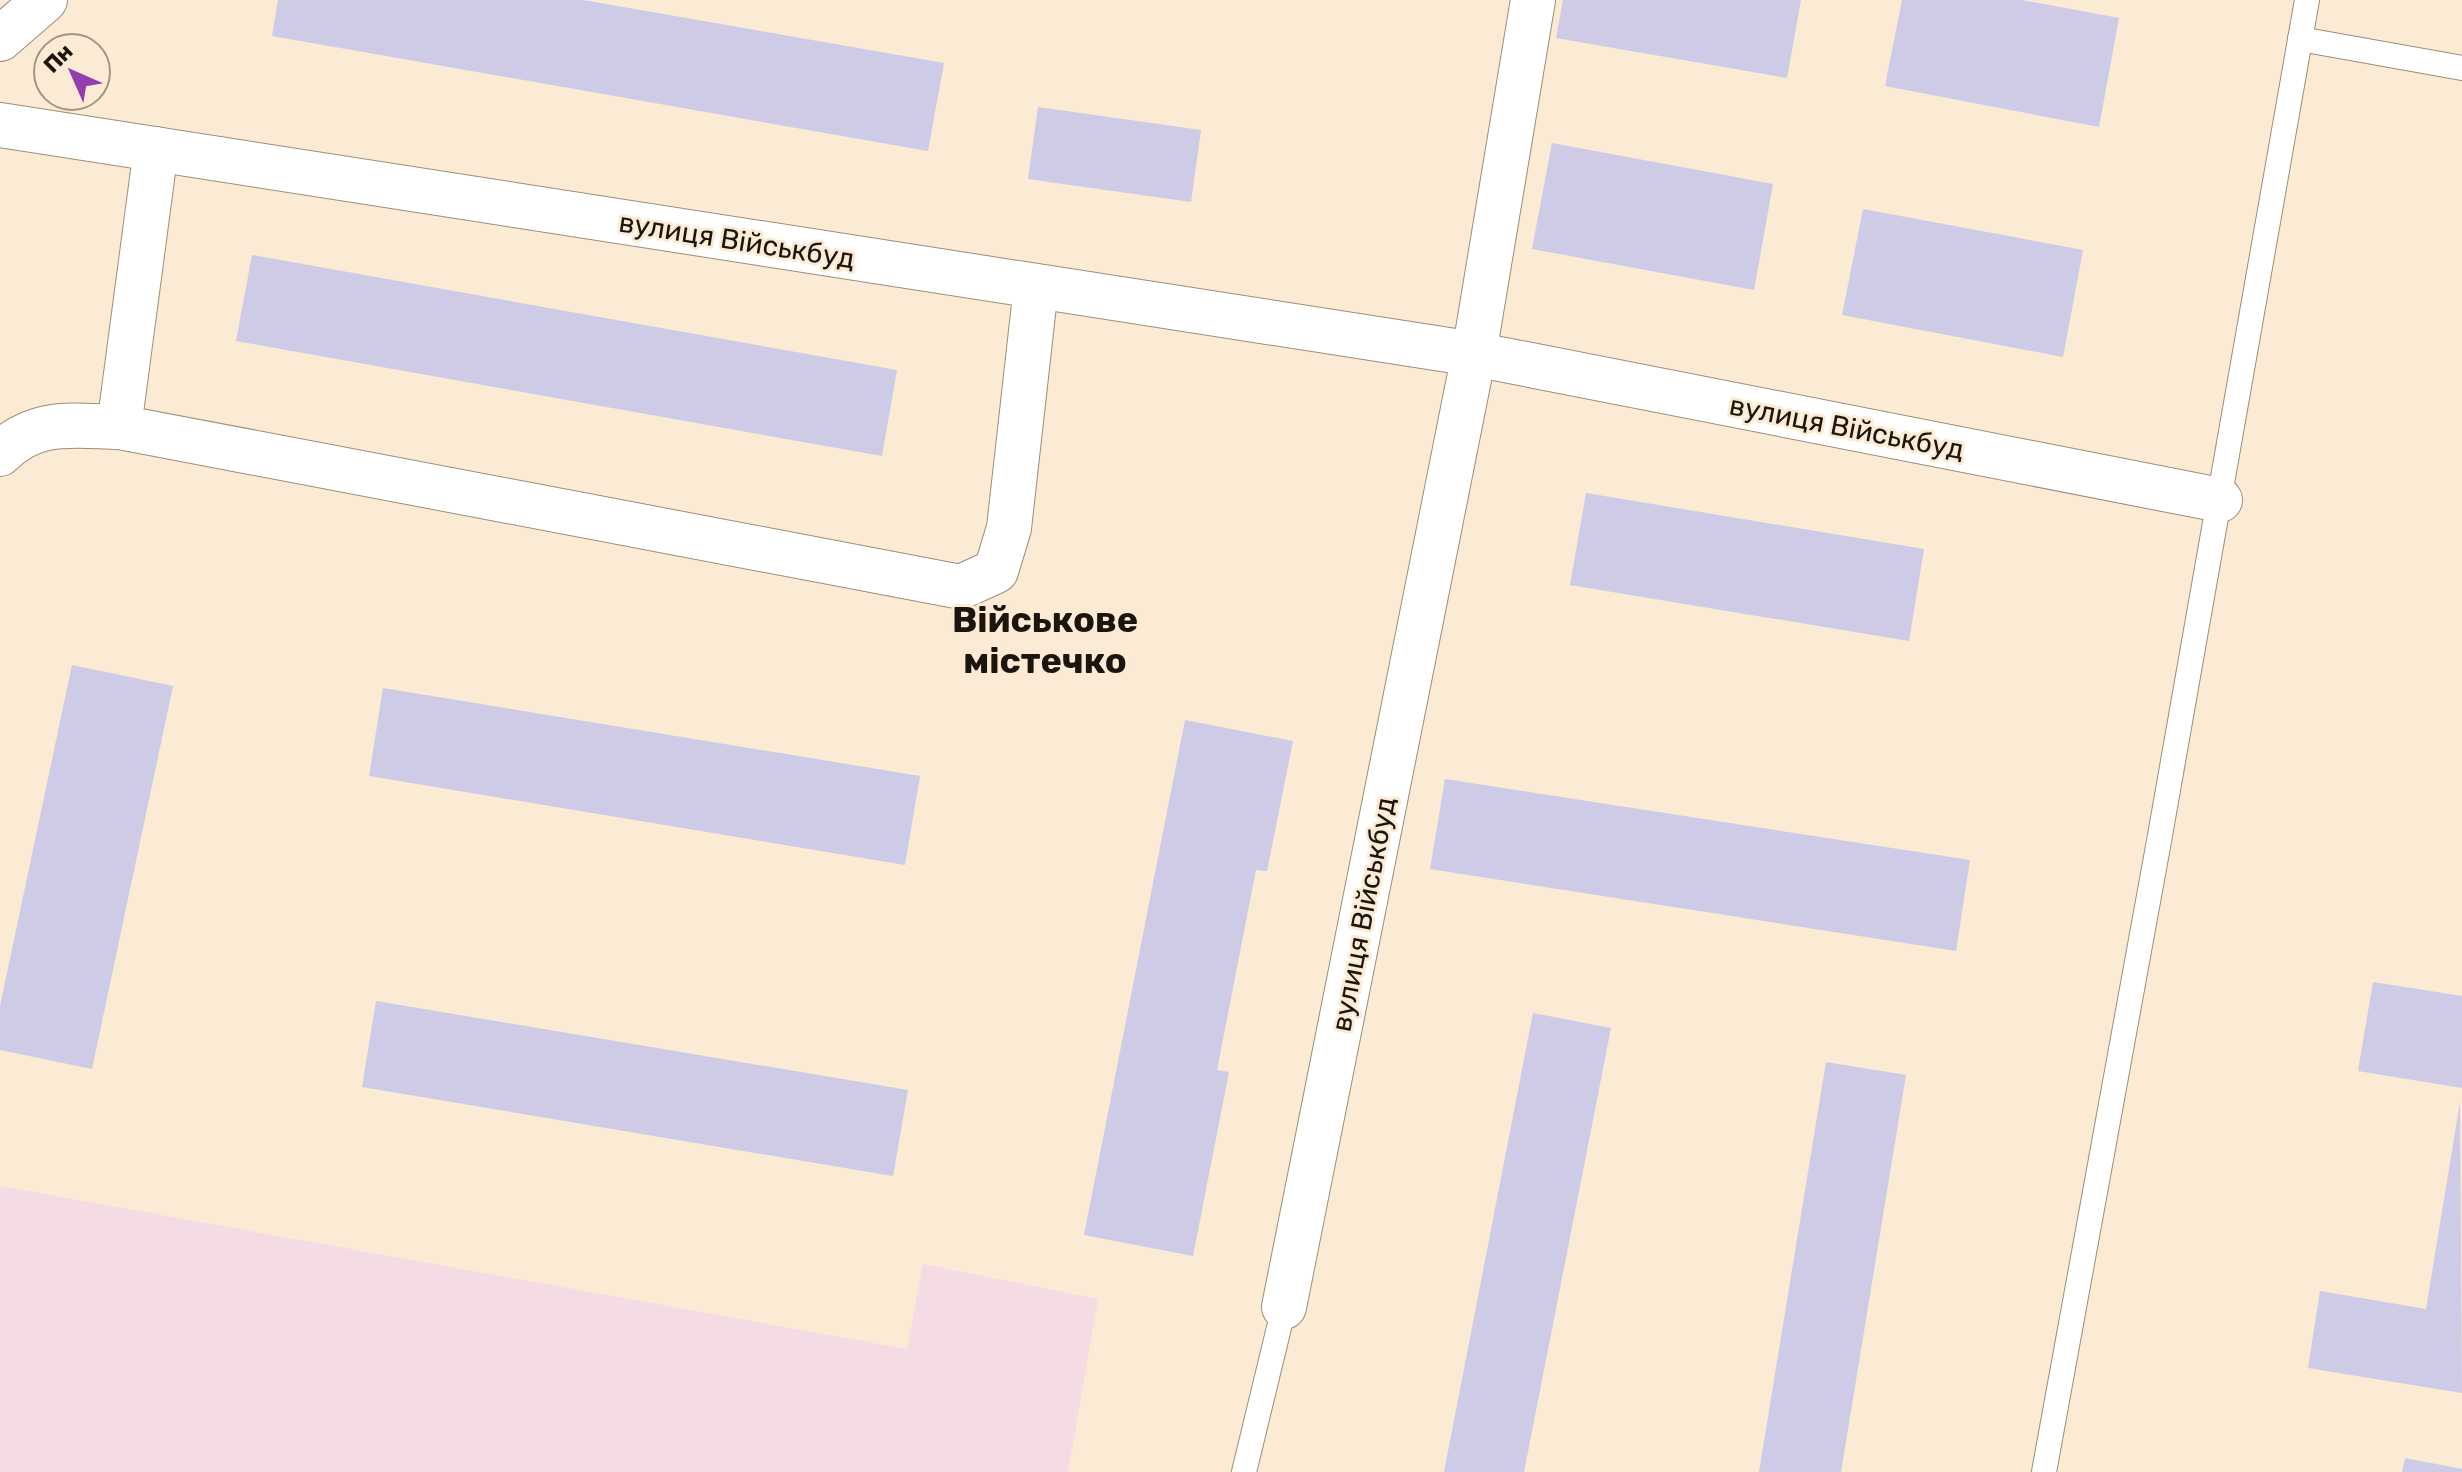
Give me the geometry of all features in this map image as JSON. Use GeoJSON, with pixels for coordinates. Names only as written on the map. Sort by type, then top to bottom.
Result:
{"type":"FeatureCollection","features":[{"type":"Feature","properties":{"kind":"street"},"geometry":{"type":"LineString","coordinates":[[0,39],[45,0]]}},
{"type":"Feature","properties":{"kind":"street","name":"вулиця Військбуд"},"geometry":{"type":"LineString","coordinates":[[1284,1307],[1474,354],[1533,0]]}},
{"type":"Feature","properties":{"kind":"street","name":"вулиця Військбуд"},"geometry":{"type":"LineString","coordinates":[[0,125],[1474,354],[2220,500]]}},
{"type":"Feature","properties":{"kind":"street"},"geometry":{"type":"LineString","coordinates":[[119,427],[156,149]]}},
{"type":"Feature","properties":{"kind":"street"},"geometry":{"type":"LineString","coordinates":[[0,454],[15,439],[50,425],[119,427],[961,587],[996,571],[1009,528],[1036,287]]}},
{"type":"Feature","properties":{"kind":"lane"},"geometry":{"type":"LineString","coordinates":[[2044,1472],[2307,0]]}},
{"type":"Feature","properties":{"kind":"lane"},"geometry":{"type":"LineString","coordinates":[[2300,39],[2462,68]]}},
{"type":"Feature","properties":{"kind":"lane","name":"вулиця Військбуд"},"geometry":{"type":"LineString","coordinates":[[1244,1472],[1284,1307]]}},
{"type":"Feature","properties":{"kind":"shaded area"},"geometry":{"type":"Polygon","coordinates":[[[0,1186],[907,1349],[923,1264],[1098,1299],[1068,1472],[0,1472],[0,1186]]]}},
{"type":"Feature","properties":{"kind":"building"},"geometry":{"type":"Polygon","coordinates":[[[278,0],[583,0],[944,63],[928,151],[272,36],[278,0]]]}},
{"type":"Feature","properties":{"kind":"building"},"geometry":{"type":"Polygon","coordinates":[[[1563,0],[1801,0],[1787,78],[1556,38],[1563,0]]]}},
{"type":"Feature","properties":{"kind":"building"},"geometry":{"type":"Polygon","coordinates":[[[1902,0],[2022,0],[2119,18],[2099,127],[1885,86],[1902,0]]]}},
{"type":"Feature","properties":{"kind":"building"},"geometry":{"type":"Polygon","coordinates":[[[1038,107],[1201,130],[1191,202],[1028,179],[1038,107]]]}},
{"type":"Feature","properties":{"kind":"building"},"geometry":{"type":"Polygon","coordinates":[[[1552,143],[1773,184],[1754,290],[1532,249],[1552,143]]]}},
{"type":"Feature","properties":{"kind":"building"},"geometry":{"type":"Polygon","coordinates":[[[1863,209],[2083,250],[2063,357],[1842,315],[1863,209]]]}},
{"type":"Feature","properties":{"kind":"building"},"geometry":{"type":"Polygon","coordinates":[[[252,255],[897,370],[882,456],[236,341],[252,255]]]}},
{"type":"Feature","properties":{"kind":"building"},"geometry":{"type":"Polygon","coordinates":[[[1586,493],[1924,549],[1909,641],[1570,585],[1586,493]]]}},
{"type":"Feature","properties":{"kind":"building"},"geometry":{"type":"Polygon","coordinates":[[[72,665],[173,686],[92,1069],[0,1050],[0,1006],[72,665]]]}},
{"type":"Feature","properties":{"kind":"building"},"geometry":{"type":"Polygon","coordinates":[[[383,688],[920,776],[905,865],[369,776],[383,688]]]}},
{"type":"Feature","properties":{"kind":"building"},"geometry":{"type":"Polygon","coordinates":[[[1185,720],[1293,741],[1267,871],[1256,870],[1217,1070],[1229,1072],[1193,1256],[1084,1235],[1185,720]]]}},
{"type":"Feature","properties":{"kind":"building"},"geometry":{"type":"Polygon","coordinates":[[[1445,779],[1970,860],[1956,951],[1430,869],[1445,779]]]}},
{"type":"Feature","properties":{"kind":"building"},"geometry":{"type":"Polygon","coordinates":[[[2373,982],[2462,996],[2462,1088],[2358,1071],[2373,982]]]}},
{"type":"Feature","properties":{"kind":"building"},"geometry":{"type":"Polygon","coordinates":[[[376,1001],[908,1090],[893,1176],[362,1087],[376,1001]]]}},
{"type":"Feature","properties":{"kind":"building"},"geometry":{"type":"Polygon","coordinates":[[[1533,1013],[1611,1028],[1524,1472],[1444,1472],[1533,1013]]]}},
{"type":"Feature","properties":{"kind":"building"},"geometry":{"type":"Polygon","coordinates":[[[1826,1062],[1906,1075],[1841,1472],[1759,1472],[1826,1062]]]}},
{"type":"Feature","properties":{"kind":"building"},"geometry":{"type":"Polygon","coordinates":[[[2460,1102],[2462,1393],[2308,1368],[2320,1291],[2426,1309],[2460,1102]]]}},
{"type":"Feature","properties":{"kind":"building"},"geometry":{"type":"Polygon","coordinates":[[[2405,1458],[2462,1469],[2462,1472],[2402,1472],[2405,1458]]]}},
{"type":"Feature","properties":{"kind":"district","name":"Військове містечко"},"geometry":{"type":"Point","coordinates":[1045,640]}}]}
